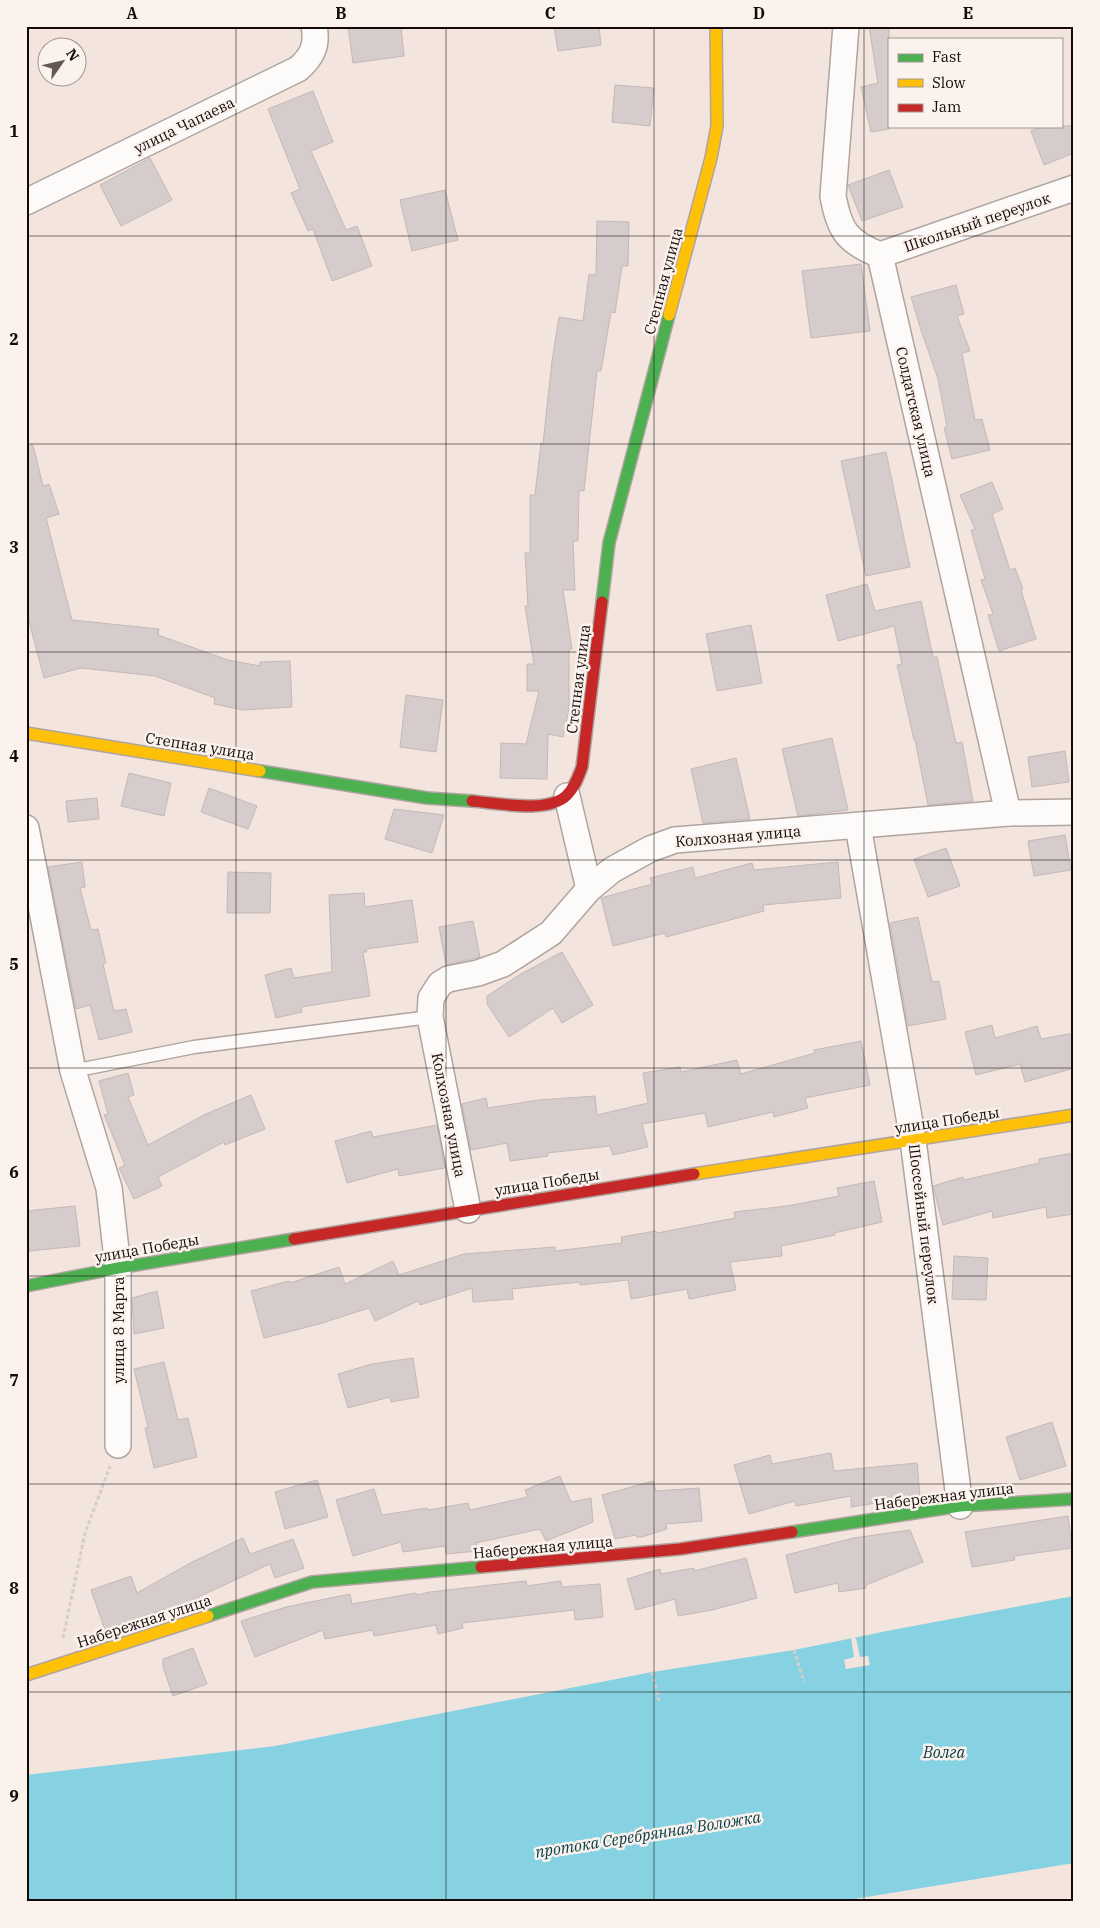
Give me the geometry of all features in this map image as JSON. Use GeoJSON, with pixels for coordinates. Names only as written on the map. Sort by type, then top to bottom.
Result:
{"type":"FeatureCollection","features":[{"type":"Feature","properties":{"kind":"street","name":"улица Чапаева"},"geometry":{"type":"LineString","coordinates":[[26,202],[298,69],[308,60],[315,49],[316,36],[314,26]]}},
{"type":"Feature","properties":{"kind":"street","name":"Степная улица"},"geometry":{"type":"LineString","coordinates":[[26,733],[427,798],[540,806],[554,804],[567,796],[576,784],[582,767],[609,543],[711,158],[717,126],[716,26]]}},
{"type":"Feature","properties":{"kind":"street"},"geometry":{"type":"LineString","coordinates":[[846,26],[833,196],[836,214],[846,235],[864,248],[880,255]]}},
{"type":"Feature","properties":{"kind":"street","name":"Школьный переулок"},"geometry":{"type":"LineString","coordinates":[[880,255],[1074,188]]}},
{"type":"Feature","properties":{"kind":"street","name":"Солдатская улица"},"geometry":{"type":"LineString","coordinates":[[880,255],[1008,813]]}},
{"type":"Feature","properties":{"kind":"street"},"geometry":{"type":"LineString","coordinates":[[567,796],[589,888]]}},
{"type":"Feature","properties":{"kind":"street","name":"Колхозная улица"},"geometry":{"type":"LineString","coordinates":[[468,1210],[430,1017],[432,998],[440,984],[448,979],[478,973],[504,964],[551,933],[589,888],[612,870],[650,849],[675,840],[1008,813],[1074,812]]}},
{"type":"Feature","properties":{"kind":"street","name":"Шоссейный переулок"},"geometry":{"type":"LineString","coordinates":[[858,826],[913,1140],[960,1506]]}},
{"type":"Feature","properties":{"kind":"street","name":"улица 8 Марта"},"geometry":{"type":"LineString","coordinates":[[26,828],[73,1071],[108,1188],[118,1268],[118,1445]]}},
{"type":"Feature","properties":{"kind":"street","name":"улица Победы"},"geometry":{"type":"LineString","coordinates":[[26,1286],[118,1268],[468,1210],[1074,1115]]}},
{"type":"Feature","properties":{"kind":"street","name":"Набережная улица"},"geometry":{"type":"LineString","coordinates":[[26,1676],[312,1582],[680,1549],[960,1506],[1074,1499]]}},
{"type":"Feature","properties":{"kind":"lane"},"geometry":{"type":"LineString","coordinates":[[73,1071],[194,1047],[430,1017]]}},
{"type":"Feature","properties":{"kind":"path"},"geometry":{"type":"LineString","coordinates":[[57,1665],[85,1533],[118,1445]]}},
{"type":"Feature","properties":{"kind":"path"},"geometry":{"type":"LineString","coordinates":[[794,1650],[804,1682]]}},
{"type":"Feature","properties":{"kind":"path"},"geometry":{"type":"LineString","coordinates":[[652,1672],[659,1701]]}},
{"type":"Feature","properties":{"kind":"water","name":"Волга"},"geometry":{"type":"Polygon","coordinates":[[[1074,1596],[1074,1863],[836,1902],[26,1902],[26,1775],[275,1746],[652,1672],[794,1650],[1074,1596]]]}},
{"type":"Feature","properties":{"kind":"pier"},"geometry":{"type":"Polygon","coordinates":[[[851,1638],[856,1638],[860,1657],[868,1656],[870,1665],[846,1669],[844,1660],[854,1657],[851,1638]]]}},
{"type":"Feature","properties":{"kind":"building"},"geometry":{"type":"Polygon","coordinates":[[[348,26],[401,26],[404,56],[353,63],[348,26]]]}},
{"type":"Feature","properties":{"kind":"building"},"geometry":{"type":"Polygon","coordinates":[[[554,26],[599,26],[601,45],[558,51],[554,26]]]}},
{"type":"Feature","properties":{"kind":"building"},"geometry":{"type":"Polygon","coordinates":[[[869,26],[889,26],[889,129],[871,132],[861,87],[878,83],[869,26]]]}},
{"type":"Feature","properties":{"kind":"building"},"geometry":{"type":"Polygon","coordinates":[[[615,85],[654,88],[650,126],[612,122],[615,85]]]}},
{"type":"Feature","properties":{"kind":"building"},"geometry":{"type":"Polygon","coordinates":[[[313,91],[333,142],[311,151],[346,230],[357,226],[372,266],[332,281],[313,229],[308,231],[291,193],[300,189],[268,109],[313,91]]]}},
{"type":"Feature","properties":{"kind":"building"},"geometry":{"type":"Polygon","coordinates":[[[1074,126],[1074,153],[1044,165],[1031,131],[1038,128],[1074,126]]]}},
{"type":"Feature","properties":{"kind":"building"},"geometry":{"type":"Polygon","coordinates":[[[150,158],[172,200],[121,226],[100,185],[150,158]]]}},
{"type":"Feature","properties":{"kind":"building"},"geometry":{"type":"Polygon","coordinates":[[[889,170],[903,207],[862,221],[848,185],[889,170]]]}},
{"type":"Feature","properties":{"kind":"building"},"geometry":{"type":"Polygon","coordinates":[[[445,190],[458,240],[412,251],[400,200],[445,190]]]}},
{"type":"Feature","properties":{"kind":"building"},"geometry":{"type":"Polygon","coordinates":[[[597,221],[629,222],[628,266],[622,266],[615,313],[611,312],[601,371],[597,371],[584,491],[579,490],[578,541],[573,541],[575,590],[563,590],[572,649],[569,649],[569,709],[563,737],[548,734],[547,779],[500,778],[501,743],[526,744],[539,691],[527,691],[527,664],[534,664],[525,606],[528,606],[525,553],[530,553],[530,495],[535,495],[559,317],[583,321],[589,274],[596,275],[597,221]]]}},
{"type":"Feature","properties":{"kind":"building"},"geometry":{"type":"Polygon","coordinates":[[[861,264],[870,331],[811,338],[802,271],[861,264]]]}},
{"type":"Feature","properties":{"kind":"building"},"geometry":{"type":"Polygon","coordinates":[[[956,285],[964,314],[957,316],[970,351],[962,353],[975,420],[982,419],[990,450],[952,459],[944,428],[947,427],[938,379],[911,297],[956,285]]]}},
{"type":"Feature","properties":{"kind":"building"},"geometry":{"type":"Polygon","coordinates":[[[33,445],[43,486],[49,484],[59,514],[46,518],[72,620],[159,629],[158,635],[228,660],[260,666],[260,662],[290,661],[292,707],[243,710],[214,704],[215,698],[155,676],[81,668],[44,678],[26,610],[26,446],[33,445]]]}},
{"type":"Feature","properties":{"kind":"building"},"geometry":{"type":"Polygon","coordinates":[[[886,452],[910,567],[866,576],[841,461],[886,452]]]}},
{"type":"Feature","properties":{"kind":"building"},"geometry":{"type":"Polygon","coordinates":[[[992,482],[1003,509],[992,514],[1010,570],[1015,568],[1023,589],[1021,590],[1036,639],[999,651],[988,615],[993,614],[981,580],[985,579],[971,530],[975,529],[960,495],[992,482]]]}},
{"type":"Feature","properties":{"kind":"building"},"geometry":{"type":"Polygon","coordinates":[[[867,584],[875,611],[921,601],[933,657],[937,657],[956,743],[962,742],[973,801],[928,805],[897,665],[902,664],[894,626],[838,641],[826,595],[867,584]]]}},
{"type":"Feature","properties":{"kind":"building"},"geometry":{"type":"Polygon","coordinates":[[[751,625],[762,683],[717,691],[706,634],[751,625]]]}},
{"type":"Feature","properties":{"kind":"building"},"geometry":{"type":"Polygon","coordinates":[[[406,695],[443,700],[436,752],[400,747],[406,695]]]}},
{"type":"Feature","properties":{"kind":"building"},"geometry":{"type":"Polygon","coordinates":[[[832,738],[848,810],[798,816],[782,749],[832,738]]]}},
{"type":"Feature","properties":{"kind":"building"},"geometry":{"type":"Polygon","coordinates":[[[1065,751],[1069,782],[1032,787],[1028,757],[1065,751]]]}},
{"type":"Feature","properties":{"kind":"building"},"geometry":{"type":"Polygon","coordinates":[[[736,758],[750,819],[703,823],[691,769],[736,758]]]}},
{"type":"Feature","properties":{"kind":"building"},"geometry":{"type":"Polygon","coordinates":[[[129,773],[171,783],[164,816],[121,806],[129,773]]]}},
{"type":"Feature","properties":{"kind":"building"},"geometry":{"type":"Polygon","coordinates":[[[209,788],[257,806],[248,829],[201,812],[209,788]]]}},
{"type":"Feature","properties":{"kind":"building"},"geometry":{"type":"Polygon","coordinates":[[[97,798],[99,819],[68,822],[66,801],[97,798]]]}},
{"type":"Feature","properties":{"kind":"building"},"geometry":{"type":"Polygon","coordinates":[[[394,809],[444,815],[432,853],[385,839],[394,809]]]}},
{"type":"Feature","properties":{"kind":"building"},"geometry":{"type":"Polygon","coordinates":[[[1065,835],[1071,870],[1034,876],[1028,841],[1065,835]]]}},
{"type":"Feature","properties":{"kind":"building"},"geometry":{"type":"Polygon","coordinates":[[[946,848],[960,886],[928,897],[914,859],[946,848]]]}},
{"type":"Feature","properties":{"kind":"building"},"geometry":{"type":"Polygon","coordinates":[[[82,862],[85,887],[80,888],[91,930],[98,929],[106,963],[103,964],[114,1011],[126,1009],[132,1032],[99,1040],[90,1005],[76,1009],[48,867],[82,862]]]}},
{"type":"Feature","properties":{"kind":"building"},"geometry":{"type":"Polygon","coordinates":[[[838,862],[841,898],[763,905],[764,911],[666,937],[665,933],[613,946],[601,898],[652,884],[650,878],[693,867],[695,878],[752,863],[754,870],[838,862]]]}},
{"type":"Feature","properties":{"kind":"building"},"geometry":{"type":"Polygon","coordinates":[[[228,872],[271,873],[270,913],[227,913],[228,872]]]}},
{"type":"Feature","properties":{"kind":"building"},"geometry":{"type":"Polygon","coordinates":[[[364,893],[365,907],[412,900],[418,942],[366,949],[367,952],[363,952],[370,996],[301,1007],[302,1012],[276,1018],[265,975],[291,968],[294,978],[332,972],[329,895],[364,893]]]}},
{"type":"Feature","properties":{"kind":"building"},"geometry":{"type":"Polygon","coordinates":[[[918,917],[932,982],[939,981],[946,1019],[908,1026],[890,923],[918,917]]]}},
{"type":"Feature","properties":{"kind":"building"},"geometry":{"type":"Polygon","coordinates":[[[473,921],[480,957],[446,965],[439,927],[473,921]]]}},
{"type":"Feature","properties":{"kind":"building"},"geometry":{"type":"Polygon","coordinates":[[[562,952],[593,1005],[562,1023],[553,1008],[509,1037],[487,1004],[487,996],[519,975],[562,952]]]}},
{"type":"Feature","properties":{"kind":"building"},"geometry":{"type":"Polygon","coordinates":[[[992,1025],[995,1038],[1037,1026],[1041,1039],[1074,1033],[1074,1068],[1025,1082],[1020,1064],[976,1075],[965,1032],[992,1025]]]}},
{"type":"Feature","properties":{"kind":"building"},"geometry":{"type":"Polygon","coordinates":[[[861,1041],[870,1085],[805,1098],[808,1108],[774,1117],[773,1112],[708,1127],[705,1113],[642,1124],[648,1147],[613,1155],[610,1146],[547,1153],[548,1156],[510,1161],[507,1143],[471,1150],[462,1104],[486,1098],[488,1108],[539,1100],[595,1096],[597,1115],[648,1103],[643,1073],[680,1067],[681,1072],[737,1060],[741,1074],[815,1053],[814,1050],[861,1041]]]}},
{"type":"Feature","properties":{"kind":"building"},"geometry":{"type":"Polygon","coordinates":[[[128,1073],[134,1095],[128,1097],[148,1145],[206,1114],[251,1095],[265,1129],[225,1145],[224,1142],[158,1177],[162,1186],[134,1199],[119,1168],[125,1165],[104,1115],[108,1114],[99,1081],[128,1073]]]}},
{"type":"Feature","properties":{"kind":"building"},"geometry":{"type":"Polygon","coordinates":[[[437,1125],[445,1168],[399,1176],[398,1169],[347,1183],[335,1141],[371,1131],[373,1137],[437,1125]]]}},
{"type":"Feature","properties":{"kind":"building"},"geometry":{"type":"Polygon","coordinates":[[[1074,1153],[1074,1214],[1047,1218],[1046,1207],[993,1218],[992,1211],[943,1225],[933,1186],[963,1177],[964,1180],[1039,1163],[1039,1159],[1074,1153]]]}},
{"type":"Feature","properties":{"kind":"building"},"geometry":{"type":"Polygon","coordinates":[[[874,1181],[882,1222],[834,1233],[835,1235],[781,1246],[782,1256],[730,1262],[736,1290],[689,1299],[687,1289],[631,1299],[628,1280],[580,1285],[580,1282],[512,1289],[513,1299],[473,1302],[472,1288],[420,1305],[418,1301],[375,1321],[369,1308],[319,1324],[264,1338],[251,1291],[289,1281],[290,1283],[339,1267],[345,1284],[393,1261],[399,1275],[464,1254],[555,1247],[555,1251],[622,1243],[621,1237],[656,1231],[657,1233],[735,1218],[734,1212],[787,1206],[839,1196],[837,1188],[874,1181]]]}},
{"type":"Feature","properties":{"kind":"building"},"geometry":{"type":"Polygon","coordinates":[[[75,1206],[80,1246],[29,1251],[26,1211],[75,1206]]]}},
{"type":"Feature","properties":{"kind":"building"},"geometry":{"type":"Polygon","coordinates":[[[954,1256],[988,1258],[986,1300],[952,1299],[954,1256]]]}},
{"type":"Feature","properties":{"kind":"building"},"geometry":{"type":"Polygon","coordinates":[[[157,1291],[164,1328],[134,1334],[132,1298],[157,1291]]]}},
{"type":"Feature","properties":{"kind":"building"},"geometry":{"type":"Polygon","coordinates":[[[413,1358],[419,1397],[391,1402],[390,1397],[348,1408],[338,1374],[372,1364],[413,1358]]]}},
{"type":"Feature","properties":{"kind":"building"},"geometry":{"type":"Polygon","coordinates":[[[164,1362],[178,1420],[188,1418],[197,1457],[154,1468],[145,1428],[148,1427],[134,1369],[164,1362]]]}},
{"type":"Feature","properties":{"kind":"building"},"geometry":{"type":"Polygon","coordinates":[[[1052,1422],[1066,1466],[1020,1480],[1006,1437],[1052,1422]]]}},
{"type":"Feature","properties":{"kind":"building"},"geometry":{"type":"Polygon","coordinates":[[[831,1453],[834,1471],[917,1463],[920,1496],[851,1507],[851,1496],[796,1506],[795,1501],[749,1514],[734,1465],[770,1455],[772,1464],[831,1453]]]}},
{"type":"Feature","properties":{"kind":"building"},"geometry":{"type":"Polygon","coordinates":[[[560,1476],[571,1502],[591,1498],[593,1522],[546,1541],[540,1529],[476,1543],[478,1551],[446,1554],[445,1546],[403,1552],[401,1542],[353,1556],[336,1500],[374,1489],[382,1515],[468,1503],[470,1510],[528,1497],[525,1490],[560,1476]]]}},
{"type":"Feature","properties":{"kind":"building"},"geometry":{"type":"Polygon","coordinates":[[[317,1480],[328,1517],[285,1529],[275,1492],[317,1480]]]}},
{"type":"Feature","properties":{"kind":"building"},"geometry":{"type":"Polygon","coordinates":[[[653,1481],[656,1491],[699,1488],[702,1521],[666,1524],[667,1529],[642,1537],[637,1537],[636,1535],[615,1539],[602,1495],[653,1481]]]}},
{"type":"Feature","properties":{"kind":"building"},"geometry":{"type":"Polygon","coordinates":[[[1068,1516],[1072,1548],[1014,1556],[1015,1560],[972,1567],[965,1532],[1068,1516]]]}},
{"type":"Feature","properties":{"kind":"building"},"geometry":{"type":"Polygon","coordinates":[[[910,1530],[923,1562],[866,1585],[866,1588],[839,1592],[838,1583],[795,1593],[786,1555],[854,1538],[910,1530]]]}},
{"type":"Feature","properties":{"kind":"building"},"geometry":{"type":"Polygon","coordinates":[[[243,1538],[250,1554],[293,1539],[304,1568],[275,1578],[270,1564],[198,1597],[201,1601],[199,1602],[167,1613],[165,1609],[105,1630],[91,1590],[131,1576],[137,1593],[192,1562],[243,1538]]]}},
{"type":"Feature","properties":{"kind":"building"},"geometry":{"type":"Polygon","coordinates":[[[746,1558],[757,1598],[712,1610],[678,1616],[675,1599],[636,1610],[627,1579],[660,1569],[661,1574],[694,1568],[694,1571],[746,1558]]]}},
{"type":"Feature","properties":{"kind":"building"},"geometry":{"type":"Polygon","coordinates":[[[526,1581],[527,1586],[561,1581],[562,1587],[600,1584],[603,1617],[575,1620],[574,1610],[462,1623],[463,1628],[438,1634],[436,1625],[374,1636],[373,1630],[325,1639],[323,1630],[255,1657],[241,1621],[286,1607],[350,1594],[352,1604],[416,1593],[417,1595],[526,1581]]]}},
{"type":"Feature","properties":{"kind":"building"},"geometry":{"type":"Polygon","coordinates":[[[193,1648],[207,1684],[173,1696],[163,1667],[163,1659],[193,1648]]]}},
{"type":"Feature","properties":{"kind":"traffic: fast"},"geometry":{"type":"LineString","coordinates":[[602,602],[609,543],[669,315]]}},
{"type":"Feature","properties":{"kind":"traffic: fast"},"geometry":{"type":"LineString","coordinates":[[260,771],[427,798],[472,801]]}},
{"type":"Feature","properties":{"kind":"traffic: fast"},"geometry":{"type":"LineString","coordinates":[[26,1286],[118,1268],[294,1239]]}},
{"type":"Feature","properties":{"kind":"traffic: fast"},"geometry":{"type":"LineString","coordinates":[[792,1532],[960,1506],[1074,1499]]}},
{"type":"Feature","properties":{"kind":"traffic: fast"},"geometry":{"type":"LineString","coordinates":[[208,1616],[312,1582],[481,1567]]}},
{"type":"Feature","properties":{"kind":"traffic: slow"},"geometry":{"type":"LineString","coordinates":[[669,315],[711,158],[717,126],[716,26]]}},
{"type":"Feature","properties":{"kind":"traffic: slow"},"geometry":{"type":"LineString","coordinates":[[26,733],[260,771]]}},
{"type":"Feature","properties":{"kind":"traffic: slow"},"geometry":{"type":"LineString","coordinates":[[694,1174],[1074,1115]]}},
{"type":"Feature","properties":{"kind":"traffic: slow"},"geometry":{"type":"LineString","coordinates":[[26,1675],[208,1616]]}},
{"type":"Feature","properties":{"kind":"traffic: jam"},"geometry":{"type":"LineString","coordinates":[[472,801],[536,806],[559,801],[572,789],[582,767],[602,602]]}},
{"type":"Feature","properties":{"kind":"traffic: jam"},"geometry":{"type":"LineString","coordinates":[[294,1239],[694,1174]]}},
{"type":"Feature","properties":{"kind":"traffic: jam"},"geometry":{"type":"LineString","coordinates":[[481,1567],[680,1549],[792,1532]]}},
{"type":"Feature","properties":{"kind":"water label","name":"протока Серебрянная Воложка"},"geometry":{"type":"Point","coordinates":[648,1834]}}]}
